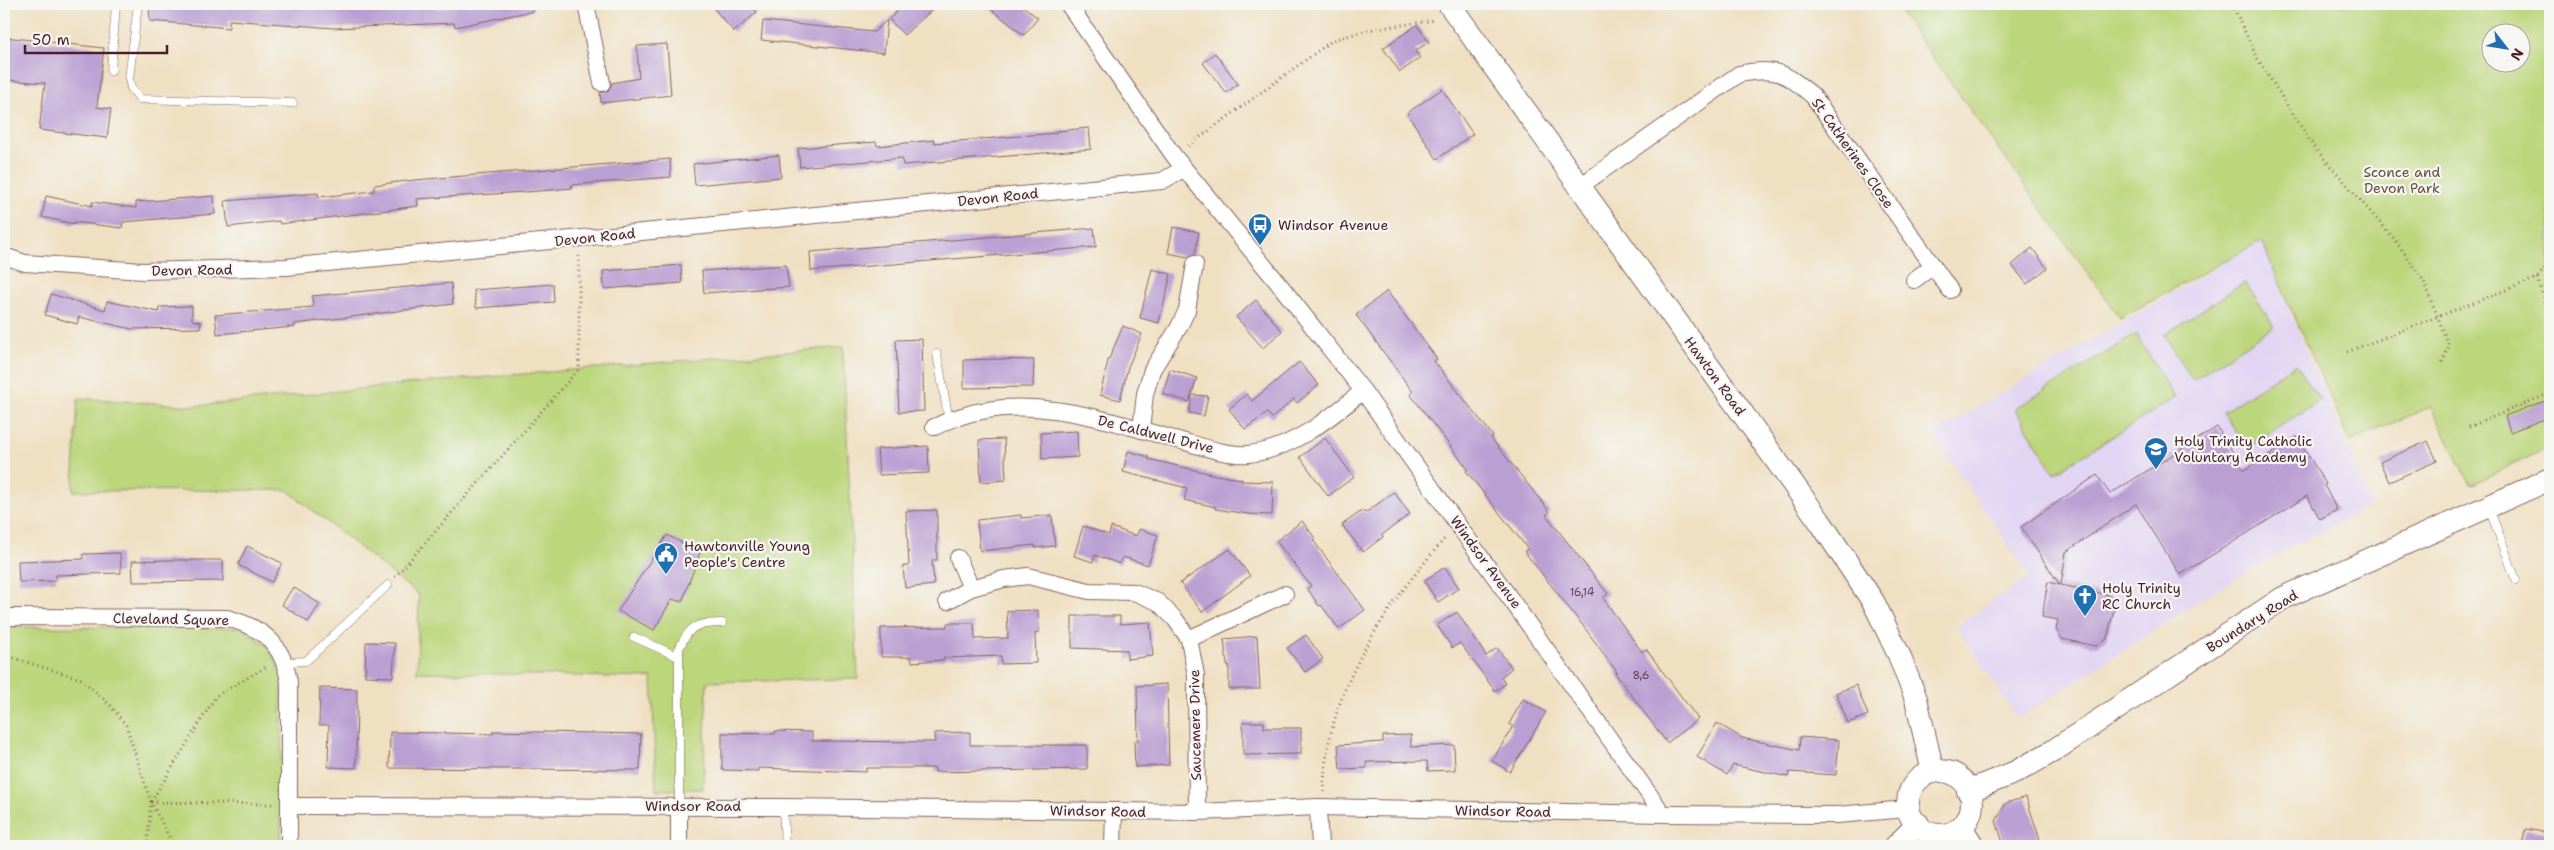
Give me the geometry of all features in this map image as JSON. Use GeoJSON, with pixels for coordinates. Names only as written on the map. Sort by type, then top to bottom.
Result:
{"type":"FeatureCollection","features":[{"type":"Feature","properties":{"kind":"street"},"geometry":{"type":"LineString","coordinates":[[586,4],[602,83]]}},
{"type":"Feature","properties":{"kind":"street","name":"Windsor Avenue"},"geometry":{"type":"LineString","coordinates":[[1068,4],[1178,163],[1283,289],[1363,391],[1663,814]]}},
{"type":"Feature","properties":{"kind":"street","name":"Hawton Road"},"geometry":{"type":"LineString","coordinates":[[1451,8],[1821,523],[1874,603],[1916,699],[1933,772]]}},
{"type":"Feature","properties":{"kind":"street","name":"St Catherines Close"},"geometry":{"type":"LineString","coordinates":[[1579,188],[1739,74],[1763,69],[1789,76],[1813,96],[1950,290]]}},
{"type":"Feature","properties":{"kind":"street","name":"Devon Road"},"geometry":{"type":"LineString","coordinates":[[4,256],[25,263],[142,271],[286,267],[1162,181],[1178,163]]}},
{"type":"Feature","properties":{"kind":"street"},"geometry":{"type":"LineString","coordinates":[[1141,430],[1145,394],[1152,370],[1179,327],[1187,310],[1195,264]]}},
{"type":"Feature","properties":{"kind":"street"},"geometry":{"type":"LineString","coordinates":[[1914,280],[1933,266]]}},
{"type":"Feature","properties":{"kind":"street","name":"De Caldwell Drive"},"geometry":{"type":"LineString","coordinates":[[941,424],[958,416],[985,411],[1024,408],[1053,409],[1208,448],[1247,454],[1280,446],[1312,428],[1363,391]]}},
{"type":"Feature","properties":{"kind":"street","name":"Boundary Road"},"geometry":{"type":"LineString","coordinates":[[1968,791],[2016,772],[2052,751],[2283,598],[2550,479]]}},
{"type":"Feature","properties":{"kind":"street"},"geometry":{"type":"LineString","coordinates":[[958,558],[971,588]]}},
{"type":"Feature","properties":{"kind":"street","name":"Saucemere Drive"},"geometry":{"type":"LineString","coordinates":[[947,601],[971,588],[1004,579],[1028,576],[1089,590],[1134,592],[1158,602],[1175,619],[1189,639],[1196,675],[1197,812]]}},
{"type":"Feature","properties":{"kind":"street"},"geometry":{"type":"LineString","coordinates":[[1189,639],[1285,594]]}},
{"type":"Feature","properties":{"kind":"street","name":"Cleveland Square"},"geometry":{"type":"LineString","coordinates":[[4,617],[227,618],[244,622],[261,633],[276,646],[286,662],[289,682],[289,846]]}},
{"type":"Feature","properties":{"kind":"street"},"geometry":{"type":"LineString","coordinates":[[1933,772],[1949,774],[1961,780],[1973,804],[1970,816],[1962,827],[1949,834],[1938,835],[1927,831],[1912,817],[1908,796],[1913,784],[1921,776],[1933,772]]}},
{"type":"Feature","properties":{"kind":"street","name":"Windsor Road"},"geometry":{"type":"LineString","coordinates":[[289,806],[783,806],[1197,812],[1321,807],[1912,817]]}},
{"type":"Feature","properties":{"kind":"street"},"geometry":{"type":"LineString","coordinates":[[679,806],[679,846]]}},
{"type":"Feature","properties":{"kind":"street"},"geometry":{"type":"LineString","coordinates":[[1320,846],[1321,807]]}},
{"type":"Feature","properties":{"kind":"street"},"geometry":{"type":"LineString","coordinates":[[1113,846],[1114,811]]}},
{"type":"Feature","properties":{"kind":"street"},"geometry":{"type":"LineString","coordinates":[[1896,846],[1912,817]]}},
{"type":"Feature","properties":{"kind":"street"},"geometry":{"type":"LineString","coordinates":[[1962,827],[1973,846]]}},
{"type":"Feature","properties":{"kind":"lane"},"geometry":{"type":"LineString","coordinates":[[110,71],[116,4]]}},
{"type":"Feature","properties":{"kind":"lane"},"geometry":{"type":"LineString","coordinates":[[138,4],[130,79],[131,88],[140,99],[293,103]]}},
{"type":"Feature","properties":{"kind":"lane"},"geometry":{"type":"LineString","coordinates":[[937,354],[941,424]]}},
{"type":"Feature","properties":{"kind":"lane"},"geometry":{"type":"LineString","coordinates":[[2488,506],[2516,580]]}},
{"type":"Feature","properties":{"kind":"lane"},"geometry":{"type":"LineString","coordinates":[[286,662],[306,661],[388,585]]}},
{"type":"Feature","properties":{"kind":"lane"},"geometry":{"type":"LineString","coordinates":[[679,806],[679,649],[687,631],[699,624],[722,623]]}},
{"type":"Feature","properties":{"kind":"lane"},"geometry":{"type":"LineString","coordinates":[[634,637],[680,657]]}},
{"type":"Feature","properties":{"kind":"lane"},"geometry":{"type":"LineString","coordinates":[[783,806],[785,846]]}},
{"type":"Feature","properties":{"kind":"path"},"geometry":{"type":"LineString","coordinates":[[2232,4],[2257,58],[2314,147],[2395,240],[2424,281],[2449,346],[2441,366]]}},
{"type":"Feature","properties":{"kind":"path"},"geometry":{"type":"LineString","coordinates":[[1178,163],[1333,40],[1368,30],[1441,20],[1451,8]]}},
{"type":"Feature","properties":{"kind":"path"},"geometry":{"type":"LineString","coordinates":[[388,585],[579,369],[579,238]]}},
{"type":"Feature","properties":{"kind":"path"},"geometry":{"type":"LineString","coordinates":[[2347,352],[2537,278],[2550,262]]}},
{"type":"Feature","properties":{"kind":"path"},"geometry":{"type":"LineString","coordinates":[[2537,278],[2550,316]]}},
{"type":"Feature","properties":{"kind":"path"},"geometry":{"type":"LineString","coordinates":[[2469,427],[2550,392]]}},
{"type":"Feature","properties":{"kind":"path"},"geometry":{"type":"LineString","coordinates":[[1321,807],[1330,740],[1347,684],[1376,626],[1419,568],[1458,523]]}},
{"type":"Feature","properties":{"kind":"path"},"geometry":{"type":"LineString","coordinates":[[4,655],[81,679],[110,705],[126,725],[151,802],[174,846]]}},
{"type":"Feature","properties":{"kind":"path"},"geometry":{"type":"LineString","coordinates":[[146,846],[151,802],[216,696],[271,664],[286,662]]}},
{"type":"Feature","properties":{"kind":"path"},"geometry":{"type":"LineString","coordinates":[[151,802],[289,806]]}},
{"type":"Feature","properties":{"kind":"shaded area","name":"Holy Trinity Catholic Voluntary Academy"},"geometry":{"type":"Polygon","coordinates":[[[2261,241],[2371,506],[2275,555],[2204,598],[2018,719],[1957,626],[2030,576],[1932,434],[2261,241]]]}},
{"type":"Feature","properties":{"kind":"green space","name":"Sconce and Devon Park"},"geometry":{"type":"Polygon","coordinates":[[[1894,4],[2550,4],[2550,447],[2470,485],[2431,406],[2350,442],[2261,241],[2120,318],[1894,4]]]}},
{"type":"Feature","properties":{"kind":"green space"},"geometry":{"type":"Polygon","coordinates":[[[2245,282],[2274,326],[2193,380],[2164,335],[2245,282]]]}},
{"type":"Feature","properties":{"kind":"green space"},"geometry":{"type":"Polygon","coordinates":[[[2136,334],[2175,398],[2054,473],[2015,409],[2136,334]]]}},
{"type":"Feature","properties":{"kind":"green space"},"geometry":{"type":"Polygon","coordinates":[[[843,347],[858,679],[707,682],[703,789],[656,790],[652,678],[417,672],[419,595],[287,490],[73,491],[78,398],[196,406],[406,384],[843,347]]]}},
{"type":"Feature","properties":{"kind":"green space"},"geometry":{"type":"Polygon","coordinates":[[[2296,364],[2320,400],[2247,448],[2223,412],[2296,364]]]}},
{"type":"Feature","properties":{"kind":"green space"},"geometry":{"type":"Polygon","coordinates":[[[4,627],[241,628],[268,646],[282,675],[281,846],[4,846],[4,627]]]}},
{"type":"Feature","properties":{"kind":"building"},"geometry":{"type":"Polygon","coordinates":[[[149,4],[435,4],[436,9],[460,4],[532,4],[533,11],[455,27],[454,23],[334,28],[229,20],[229,28],[150,21],[149,4]]]}},
{"type":"Feature","properties":{"kind":"building"},"geometry":{"type":"Polygon","coordinates":[[[710,4],[750,4],[757,12],[734,32],[710,4]]]}},
{"type":"Feature","properties":{"kind":"building"},"geometry":{"type":"Polygon","coordinates":[[[905,4],[939,4],[904,35],[889,19],[905,4]]]}},
{"type":"Feature","properties":{"kind":"building"},"geometry":{"type":"Polygon","coordinates":[[[984,4],[1020,4],[1038,18],[1024,35],[984,4]]]}},
{"type":"Feature","properties":{"kind":"building"},"geometry":{"type":"Polygon","coordinates":[[[887,20],[884,53],[761,40],[763,21],[874,32],[887,20]]]}},
{"type":"Feature","properties":{"kind":"building"},"geometry":{"type":"Polygon","coordinates":[[[1417,25],[1429,42],[1415,51],[1420,58],[1400,72],[1383,48],[1417,25]]]}},
{"type":"Feature","properties":{"kind":"building"},"geometry":{"type":"Polygon","coordinates":[[[4,37],[104,48],[97,107],[111,109],[107,138],[39,130],[45,83],[4,80],[4,37]]]}},
{"type":"Feature","properties":{"kind":"building"},"geometry":{"type":"Polygon","coordinates":[[[667,44],[671,95],[601,103],[600,93],[608,91],[612,83],[639,78],[637,46],[667,44]]]}},
{"type":"Feature","properties":{"kind":"building"},"geometry":{"type":"Polygon","coordinates":[[[1215,53],[1238,84],[1226,93],[1203,63],[1215,53]]]}},
{"type":"Feature","properties":{"kind":"building"},"geometry":{"type":"Polygon","coordinates":[[[1442,89],[1473,134],[1437,159],[1407,113],[1442,89]]]}},
{"type":"Feature","properties":{"kind":"building"},"geometry":{"type":"Polygon","coordinates":[[[1089,128],[1091,149],[903,165],[902,158],[800,167],[798,148],[876,142],[877,146],[934,140],[934,143],[1056,133],[1056,131],[1089,128]]]}},
{"type":"Feature","properties":{"kind":"building"},"geometry":{"type":"Polygon","coordinates":[[[779,155],[781,177],[695,185],[693,164],[779,155]]]}},
{"type":"Feature","properties":{"kind":"building"},"geometry":{"type":"Polygon","coordinates":[[[670,159],[671,177],[571,185],[572,188],[539,191],[417,199],[418,206],[280,224],[279,221],[228,227],[225,201],[318,193],[319,197],[374,191],[374,185],[415,180],[670,159]]]}},
{"type":"Feature","properties":{"kind":"building"},"geometry":{"type":"Polygon","coordinates":[[[46,196],[92,206],[92,202],[136,208],[136,202],[214,196],[215,214],[123,222],[122,228],[74,222],[74,224],[42,217],[46,196]]]}},
{"type":"Feature","properties":{"kind":"building"},"geometry":{"type":"Polygon","coordinates":[[[1173,227],[1199,232],[1195,254],[1188,257],[1168,253],[1173,227]]]}},
{"type":"Feature","properties":{"kind":"building"},"geometry":{"type":"Polygon","coordinates":[[[1094,228],[1096,247],[811,271],[810,252],[1094,228]]]}},
{"type":"Feature","properties":{"kind":"building"},"geometry":{"type":"Polygon","coordinates":[[[2032,248],[2047,268],[2027,284],[2012,265],[2032,248]]]}},
{"type":"Feature","properties":{"kind":"building"},"geometry":{"type":"Polygon","coordinates":[[[681,265],[682,283],[604,289],[603,271],[681,265]]]}},
{"type":"Feature","properties":{"kind":"building"},"geometry":{"type":"Polygon","coordinates":[[[786,265],[789,287],[704,293],[702,271],[786,265]]]}},
{"type":"Feature","properties":{"kind":"building"},"geometry":{"type":"Polygon","coordinates":[[[1152,269],[1171,274],[1159,323],[1140,318],[1152,269]]]}},
{"type":"Feature","properties":{"kind":"building"},"geometry":{"type":"Polygon","coordinates":[[[451,283],[453,304],[295,324],[295,327],[217,334],[215,315],[313,307],[312,296],[451,283]]]}},
{"type":"Feature","properties":{"kind":"building"},"geometry":{"type":"Polygon","coordinates":[[[553,284],[554,302],[476,308],[474,290],[553,284]]]}},
{"type":"Feature","properties":{"kind":"building"},"geometry":{"type":"Polygon","coordinates":[[[1387,291],[1437,359],[1434,361],[1493,436],[1491,438],[1550,512],[1546,515],[1608,594],[1603,598],[1642,652],[1646,649],[1698,719],[1667,743],[1615,673],[1617,672],[1584,627],[1524,551],[1528,549],[1466,471],[1468,469],[1410,394],[1413,392],[1356,315],[1387,291]]]}},
{"type":"Feature","properties":{"kind":"building"},"geometry":{"type":"Polygon","coordinates":[[[51,294],[105,310],[107,301],[159,312],[159,307],[192,306],[192,320],[201,322],[200,328],[132,329],[79,317],[77,324],[45,315],[51,294]]]}},
{"type":"Feature","properties":{"kind":"building"},"geometry":{"type":"Polygon","coordinates":[[[1256,300],[1282,331],[1263,348],[1236,317],[1256,300]]]}},
{"type":"Feature","properties":{"kind":"building"},"geometry":{"type":"Polygon","coordinates":[[[1123,326],[1142,334],[1128,367],[1120,400],[1100,395],[1108,361],[1123,326]]]}},
{"type":"Feature","properties":{"kind":"building"},"geometry":{"type":"Polygon","coordinates":[[[922,339],[924,411],[899,412],[896,340],[922,339]]]}},
{"type":"Feature","properties":{"kind":"building"},"geometry":{"type":"Polygon","coordinates":[[[964,360],[1034,360],[1033,387],[964,388],[964,360]]]}},
{"type":"Feature","properties":{"kind":"building"},"geometry":{"type":"Polygon","coordinates":[[[1299,362],[1319,385],[1297,403],[1294,399],[1272,418],[1267,413],[1245,429],[1229,409],[1247,394],[1252,401],[1299,362]]]}},
{"type":"Feature","properties":{"kind":"building"},"geometry":{"type":"Polygon","coordinates":[[[1170,369],[1197,378],[1189,402],[1163,394],[1170,369]]]}},
{"type":"Feature","properties":{"kind":"building"},"geometry":{"type":"Polygon","coordinates":[[[1192,395],[1208,396],[1204,416],[1189,413],[1192,395]]]}},
{"type":"Feature","properties":{"kind":"building"},"geometry":{"type":"Polygon","coordinates":[[[2550,399],[2550,417],[2510,432],[2505,416],[2550,399]]]}},
{"type":"Feature","properties":{"kind":"building"},"geometry":{"type":"Polygon","coordinates":[[[2217,427],[2244,470],[2297,437],[2326,484],[2324,485],[2337,510],[2320,519],[2307,496],[2180,575],[2136,504],[2066,552],[2061,585],[2109,595],[2115,605],[2107,639],[2096,646],[2062,639],[2056,629],[2058,620],[2042,617],[2048,582],[2060,585],[2021,527],[2097,475],[2110,494],[2217,427]]]}},
{"type":"Feature","properties":{"kind":"building"},"geometry":{"type":"Polygon","coordinates":[[[1077,431],[1078,457],[1042,459],[1041,433],[1077,431]]]}},
{"type":"Feature","properties":{"kind":"building"},"geometry":{"type":"Polygon","coordinates":[[[1325,438],[1354,477],[1328,496],[1300,457],[1325,438]]]}},
{"type":"Feature","properties":{"kind":"building"},"geometry":{"type":"Polygon","coordinates":[[[1004,439],[1006,480],[981,482],[979,440],[1004,439]]]}},
{"type":"Feature","properties":{"kind":"building"},"geometry":{"type":"Polygon","coordinates":[[[2428,441],[2437,461],[2389,482],[2380,462],[2428,441]]]}},
{"type":"Feature","properties":{"kind":"building"},"geometry":{"type":"Polygon","coordinates":[[[928,446],[929,473],[879,475],[877,449],[928,446]]]}},
{"type":"Feature","properties":{"kind":"building"},"geometry":{"type":"Polygon","coordinates":[[[1128,451],[1149,457],[1148,459],[1242,479],[1241,481],[1273,482],[1272,515],[1248,514],[1215,509],[1216,507],[1184,500],[1187,488],[1123,472],[1128,451]]]}},
{"type":"Feature","properties":{"kind":"building"},"geometry":{"type":"Polygon","coordinates":[[[1394,492],[1410,514],[1363,552],[1342,525],[1363,510],[1365,513],[1394,492]]]}},
{"type":"Feature","properties":{"kind":"building"},"geometry":{"type":"Polygon","coordinates":[[[937,510],[937,560],[932,560],[934,585],[905,588],[903,566],[909,566],[906,511],[937,510]]]}},
{"type":"Feature","properties":{"kind":"building"},"geometry":{"type":"Polygon","coordinates":[[[1021,515],[1021,518],[1052,515],[1055,546],[1035,548],[1035,545],[980,551],[977,520],[1021,515]]]}},
{"type":"Feature","properties":{"kind":"building"},"geometry":{"type":"Polygon","coordinates":[[[1302,521],[1315,538],[1313,540],[1365,610],[1339,629],[1321,605],[1319,606],[1307,588],[1311,586],[1276,541],[1302,521]]]}},
{"type":"Feature","properties":{"kind":"building"},"geometry":{"type":"Polygon","coordinates":[[[1083,526],[1109,535],[1111,527],[1136,536],[1139,529],[1158,535],[1148,565],[1123,557],[1120,564],[1095,555],[1093,562],[1074,556],[1083,526]]]}},
{"type":"Feature","properties":{"kind":"building","name":"Hawtonville Young People's Centre"},"geometry":{"type":"Polygon","coordinates":[[[667,535],[700,552],[682,602],[672,599],[654,630],[618,611],[667,535]]]}},
{"type":"Feature","properties":{"kind":"building"},"geometry":{"type":"Polygon","coordinates":[[[247,546],[282,563],[272,582],[238,565],[247,546]]]}},
{"type":"Feature","properties":{"kind":"building"},"geometry":{"type":"Polygon","coordinates":[[[1230,549],[1250,576],[1202,612],[1180,583],[1230,549]]]}},
{"type":"Feature","properties":{"kind":"building"},"geometry":{"type":"Polygon","coordinates":[[[120,553],[121,573],[56,575],[56,581],[19,582],[18,561],[83,559],[83,554],[120,553]]]}},
{"type":"Feature","properties":{"kind":"building"},"geometry":{"type":"Polygon","coordinates":[[[223,560],[223,581],[133,582],[132,561],[223,560]]]}},
{"type":"Feature","properties":{"kind":"building"},"geometry":{"type":"Polygon","coordinates":[[[1445,567],[1459,588],[1438,602],[1424,581],[1445,567]]]}},
{"type":"Feature","properties":{"kind":"building"},"geometry":{"type":"Polygon","coordinates":[[[293,587],[320,604],[308,622],[282,605],[293,587]]]}},
{"type":"Feature","properties":{"kind":"building"},"geometry":{"type":"Polygon","coordinates":[[[1038,610],[1039,632],[1035,633],[1036,663],[1001,664],[1001,656],[944,658],[944,660],[912,662],[911,657],[881,657],[881,628],[947,627],[947,623],[974,623],[975,639],[1008,638],[1007,611],[1038,610]]]}},
{"type":"Feature","properties":{"kind":"building"},"geometry":{"type":"Polygon","coordinates":[[[1457,612],[1486,656],[1497,648],[1512,668],[1501,677],[1505,684],[1495,691],[1460,643],[1452,648],[1437,625],[1457,612]]]}},
{"type":"Feature","properties":{"kind":"building"},"geometry":{"type":"Polygon","coordinates":[[[1072,616],[1120,616],[1120,624],[1150,622],[1153,656],[1127,659],[1127,650],[1072,648],[1072,616]]]}},
{"type":"Feature","properties":{"kind":"building"},"geometry":{"type":"Polygon","coordinates":[[[1306,635],[1323,659],[1305,672],[1287,648],[1306,635]]]}},
{"type":"Feature","properties":{"kind":"building"},"geometry":{"type":"Polygon","coordinates":[[[1257,636],[1260,689],[1229,689],[1229,665],[1227,665],[1224,639],[1257,636]]]}},
{"type":"Feature","properties":{"kind":"building"},"geometry":{"type":"Polygon","coordinates":[[[366,642],[395,643],[393,677],[365,676],[366,642]]]}},
{"type":"Feature","properties":{"kind":"building"},"geometry":{"type":"Polygon","coordinates":[[[1167,684],[1169,765],[1135,767],[1134,741],[1138,741],[1137,686],[1167,684]]]}},
{"type":"Feature","properties":{"kind":"building"},"geometry":{"type":"Polygon","coordinates":[[[1856,685],[1868,715],[1848,723],[1836,693],[1856,685]]]}},
{"type":"Feature","properties":{"kind":"building"},"geometry":{"type":"Polygon","coordinates":[[[320,688],[357,689],[356,768],[328,767],[329,725],[319,725],[320,688]]]}},
{"type":"Feature","properties":{"kind":"building"},"geometry":{"type":"Polygon","coordinates":[[[1523,699],[1546,712],[1510,772],[1492,761],[1513,726],[1509,724],[1523,699]]]}},
{"type":"Feature","properties":{"kind":"building"},"geometry":{"type":"Polygon","coordinates":[[[1243,722],[1264,722],[1264,728],[1301,728],[1301,754],[1243,755],[1243,722]]]}},
{"type":"Feature","properties":{"kind":"building"},"geometry":{"type":"Polygon","coordinates":[[[1717,723],[1742,738],[1799,750],[1800,737],[1839,740],[1836,775],[1789,772],[1788,777],[1733,765],[1727,775],[1697,757],[1717,723]]]}},
{"type":"Feature","properties":{"kind":"building"},"geometry":{"type":"Polygon","coordinates":[[[493,731],[641,734],[640,770],[389,768],[390,732],[493,734],[493,731]]]}},
{"type":"Feature","properties":{"kind":"building"},"geometry":{"type":"Polygon","coordinates":[[[775,731],[812,732],[812,741],[935,742],[934,733],[970,732],[970,745],[1087,745],[1087,769],[935,772],[935,768],[866,768],[866,772],[758,768],[758,771],[722,770],[722,733],[775,734],[775,731]]]}},
{"type":"Feature","properties":{"kind":"building"},"geometry":{"type":"Polygon","coordinates":[[[1411,735],[1411,747],[1454,745],[1455,770],[1428,771],[1427,761],[1366,762],[1367,768],[1340,769],[1338,745],[1383,742],[1383,736],[1411,735]]]}},
{"type":"Feature","properties":{"kind":"building"},"geometry":{"type":"Polygon","coordinates":[[[2026,797],[2042,846],[2004,846],[1996,821],[2006,803],[2026,797]]]}},
{"type":"Feature","properties":{"kind":"building"},"geometry":{"type":"Polygon","coordinates":[[[2525,829],[2550,833],[2550,846],[2522,846],[2525,829]]]}},
{"type":"Feature","properties":{"kind":"place","name":"Windsor Avenue"},"geometry":{"type":"Point","coordinates":[1260,246]}},
{"type":"Feature","properties":{"kind":"place","name":"Holy Trinity Catholic Voluntary Academy"},"geometry":{"type":"Point","coordinates":[2156,470]}},
{"type":"Feature","properties":{"kind":"place","name":"Hawtonville Young People's Centre"},"geometry":{"type":"Point","coordinates":[666,575]}},
{"type":"Feature","properties":{"kind":"place","name":"Holy Trinity RC Church"},"geometry":{"type":"Point","coordinates":[2085,617]}}]}
